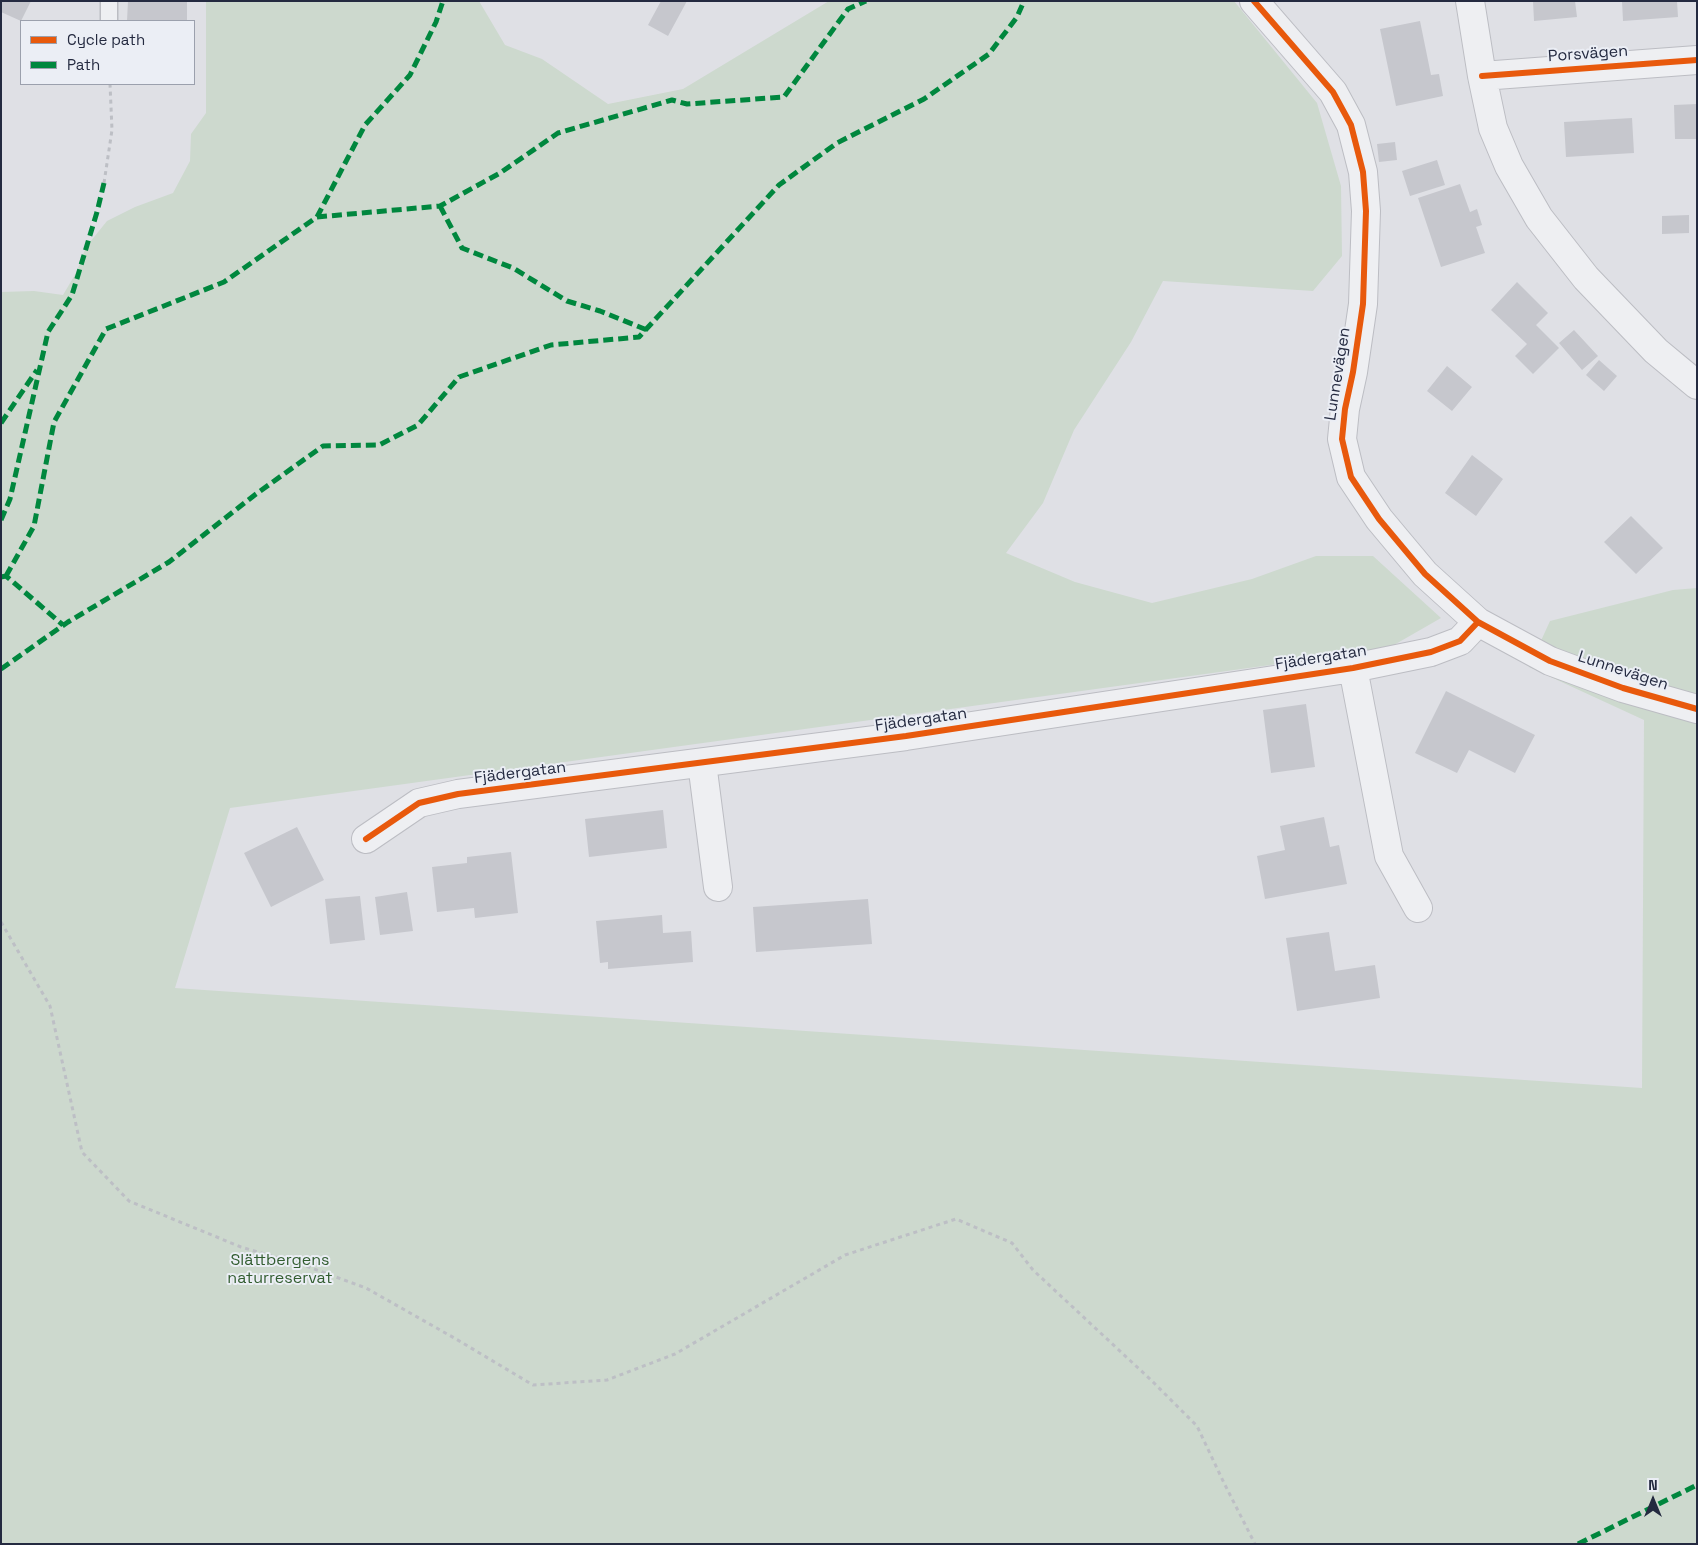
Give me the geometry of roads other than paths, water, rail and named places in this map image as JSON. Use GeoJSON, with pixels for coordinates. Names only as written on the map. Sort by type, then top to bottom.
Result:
{"type":"FeatureCollection","features":[{"type":"Feature","properties":{"kind":"street","name":"Lunnevägen"},"geometry":{"type":"LineString","coordinates":[[1254,1],[1334,92],[1351,125],[1363,172],[1366,211],[1363,304],[1353,372],[1345,409],[1342,440],[1351,476],[1379,519],[1425,574],[1478,622],[1550,661],[1623,688],[1697,709]]}},
{"type":"Feature","properties":{"kind":"street"},"geometry":{"type":"LineString","coordinates":[[1470,1],[1482,76],[1493,128],[1509,166],[1538,218],[1586,278],[1656,351],[1697,385]]}},
{"type":"Feature","properties":{"kind":"street","name":"Porsvägen"},"geometry":{"type":"LineString","coordinates":[[1482,76],[1697,60]]}},
{"type":"Feature","properties":{"kind":"street","name":"Fjädergatan"},"geometry":{"type":"LineString","coordinates":[[366,839],[419,803],[448,796],[906,736],[1353,668],[1431,652],[1460,641],[1478,622]]}},
{"type":"Feature","properties":{"kind":"street","name":"Fjädergatan"},"geometry":{"type":"LineString","coordinates":[[1353,668],[1389,856],[1418,908]]}},
{"type":"Feature","properties":{"kind":"street"},"geometry":{"type":"LineString","coordinates":[[702,763],[718,887]]}},
{"type":"Feature","properties":{"kind":"lane"},"geometry":{"type":"LineString","coordinates":[[108,20],[109,1]]}},
{"type":"Feature","properties":{"kind":"park label","name":"Slättbergens naturreservat"},"geometry":{"type":"Point","coordinates":[280,1270]}}]}
